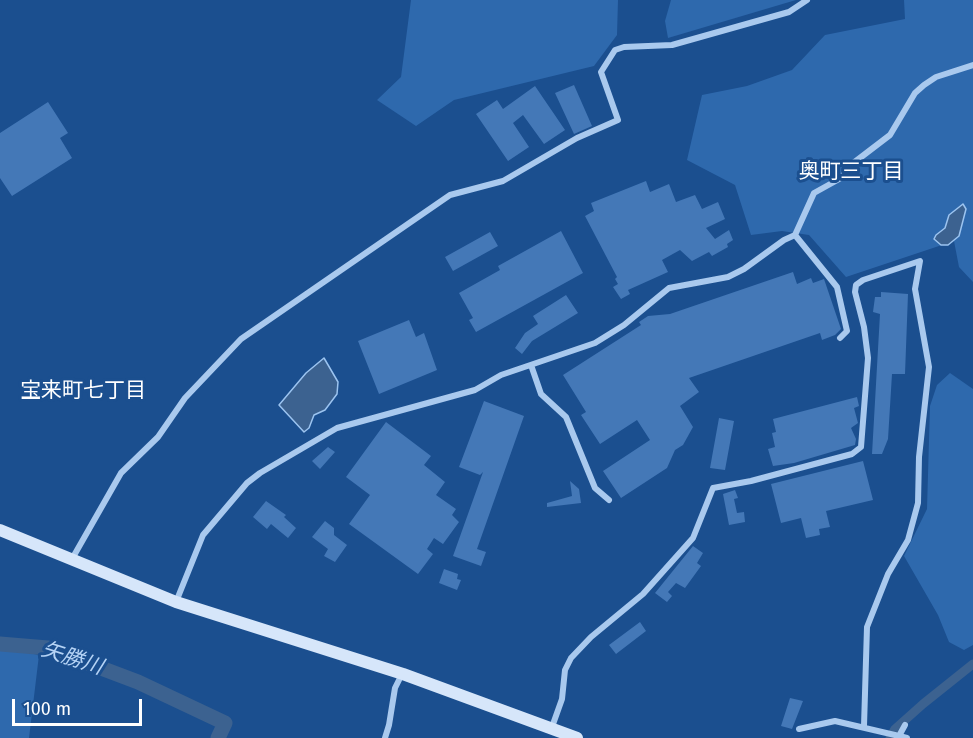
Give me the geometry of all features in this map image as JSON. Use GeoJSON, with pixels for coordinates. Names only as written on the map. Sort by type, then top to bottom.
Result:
{"type":"FeatureCollection","features":[{"type":"Feature","properties":{"kind":"street"},"geometry":{"type":"LineString","coordinates":[[72,560],[121,473],[158,437],[185,398],[240,339],[450,195],[503,181],[577,138],[618,120],[601,72],[615,50],[624,47],[672,45],[789,12],[807,0]]}},
{"type":"Feature","properties":{"kind":"street"},"geometry":{"type":"LineString","coordinates":[[176,602],[203,535],[247,483],[260,473],[337,428],[444,400],[531,365],[595,343],[624,325],[669,288],[728,277],[795,236],[814,193],[841,178],[852,164],[890,135],[915,93],[936,77],[973,65]]}},
{"type":"Feature","properties":{"kind":"street"},"geometry":{"type":"LineString","coordinates":[[795,236],[837,287],[847,331],[840,338]]}},
{"type":"Feature","properties":{"kind":"street"},"geometry":{"type":"LineString","coordinates":[[552,727],[562,699],[566,670],[571,658],[591,637],[643,594],[693,538],[713,488],[751,482],[852,454],[861,447],[868,358],[864,327],[855,292],[856,285],[863,280],[920,261],[915,289],[929,367],[919,457],[918,503],[908,540],[888,574],[867,627],[864,726]]}},
{"type":"Feature","properties":{"kind":"street"},"geometry":{"type":"LineString","coordinates":[[531,365],[541,394],[566,417],[595,488],[609,500]]}},
{"type":"Feature","properties":{"kind":"street"},"geometry":{"type":"LineString","coordinates":[[0,530],[176,602],[403,674],[577,738]]}},
{"type":"Feature","properties":{"kind":"street"},"geometry":{"type":"LineString","coordinates":[[385,738],[395,688],[403,674]]}},
{"type":"Feature","properties":{"kind":"street"},"geometry":{"type":"LineString","coordinates":[[799,729],[835,721],[903,737],[905,725]]}},
{"type":"Feature","properties":{"kind":"shaded area"},"geometry":{"type":"Polygon","coordinates":[[[411,0],[618,0],[617,35],[594,66],[454,100],[416,126],[377,100],[401,77],[411,0]]]}},
{"type":"Feature","properties":{"kind":"shaded area"},"geometry":{"type":"Polygon","coordinates":[[[671,0],[796,0],[668,38],[665,21],[671,0]]]}},
{"type":"Feature","properties":{"kind":"shaded area"},"geometry":{"type":"Polygon","coordinates":[[[904,0],[973,0],[973,282],[959,267],[954,241],[846,277],[809,235],[782,231],[751,235],[735,185],[687,160],[702,95],[747,86],[792,70],[825,35],[905,19],[904,0]]]}},
{"type":"Feature","properties":{"kind":"shaded area"},"geometry":{"type":"Polygon","coordinates":[[[963,204],[966,209],[959,236],[948,245],[941,245],[934,239],[936,235],[945,228],[949,215],[963,204]]]}},
{"type":"Feature","properties":{"kind":"shaded area"},"geometry":{"type":"Polygon","coordinates":[[[324,358],[338,382],[337,394],[325,410],[314,415],[309,428],[304,432],[279,405],[306,373],[324,358]]]}},
{"type":"Feature","properties":{"kind":"shaded area"},"geometry":{"type":"Polygon","coordinates":[[[950,373],[973,389],[973,645],[964,650],[949,642],[938,615],[904,556],[927,509],[930,406],[937,385],[950,373]]]}},
{"type":"Feature","properties":{"kind":"shaded area"},"geometry":{"type":"Polygon","coordinates":[[[9,649],[39,655],[29,738],[0,738],[0,650],[9,649]]]}},
{"type":"Feature","properties":{"kind":"building"},"geometry":{"type":"Polygon","coordinates":[[[574,85],[592,126],[574,134],[555,93],[574,85]]]}},
{"type":"Feature","properties":{"kind":"building"},"geometry":{"type":"Polygon","coordinates":[[[535,86],[565,130],[544,144],[523,115],[513,123],[529,147],[508,161],[476,114],[497,100],[503,109],[535,86]]]}},
{"type":"Feature","properties":{"kind":"building"},"geometry":{"type":"Polygon","coordinates":[[[48,102],[68,133],[60,138],[72,158],[12,196],[0,178],[0,133],[48,102]]]}},
{"type":"Feature","properties":{"kind":"building"},"geometry":{"type":"Polygon","coordinates":[[[646,181],[650,192],[669,184],[676,202],[695,195],[702,209],[718,202],[725,219],[706,228],[715,239],[729,230],[733,240],[727,244],[728,247],[712,256],[709,252],[692,261],[680,250],[662,260],[668,272],[628,290],[630,294],[621,299],[613,287],[618,284],[615,279],[617,277],[585,216],[594,211],[591,203],[646,181]]]}},
{"type":"Feature","properties":{"kind":"building"},"geometry":{"type":"Polygon","coordinates":[[[561,231],[583,273],[476,332],[469,320],[473,318],[459,293],[500,270],[498,266],[561,231]]]}},
{"type":"Feature","properties":{"kind":"building"},"geometry":{"type":"Polygon","coordinates":[[[490,232],[498,246],[453,271],[445,257],[490,232]]]}},
{"type":"Feature","properties":{"kind":"building"},"geometry":{"type":"Polygon","coordinates":[[[793,272],[797,284],[811,278],[813,283],[824,279],[841,329],[835,335],[822,340],[820,333],[689,378],[699,392],[680,406],[693,427],[683,445],[675,450],[667,468],[621,498],[603,471],[650,440],[637,420],[600,444],[581,415],[586,412],[563,375],[641,325],[639,322],[648,316],[670,314],[793,272]]]}},
{"type":"Feature","properties":{"kind":"building"},"geometry":{"type":"Polygon","coordinates":[[[881,292],[908,294],[905,374],[892,374],[888,439],[882,454],[872,454],[880,314],[873,312],[875,297],[881,297],[881,292]]]}},
{"type":"Feature","properties":{"kind":"building"},"geometry":{"type":"Polygon","coordinates":[[[566,295],[578,313],[532,341],[522,354],[515,348],[525,333],[538,324],[533,316],[566,295]]]}},
{"type":"Feature","properties":{"kind":"building"},"geometry":{"type":"Polygon","coordinates":[[[409,320],[416,337],[424,333],[437,370],[379,394],[358,341],[409,320]]]}},
{"type":"Feature","properties":{"kind":"building"},"geometry":{"type":"Polygon","coordinates":[[[857,397],[859,406],[854,408],[858,423],[851,428],[856,439],[855,445],[794,463],[773,466],[768,449],[775,447],[772,433],[776,432],[773,419],[857,397]]]}},
{"type":"Feature","properties":{"kind":"building"},"geometry":{"type":"Polygon","coordinates":[[[484,401],[524,416],[477,549],[486,552],[481,566],[453,556],[483,472],[480,475],[459,467],[484,401]]]}},
{"type":"Feature","properties":{"kind":"building"},"geometry":{"type":"Polygon","coordinates":[[[719,418],[734,421],[725,470],[710,468],[719,418]]]}},
{"type":"Feature","properties":{"kind":"building"},"geometry":{"type":"Polygon","coordinates":[[[386,422],[431,456],[424,465],[445,482],[436,495],[456,509],[452,515],[459,522],[443,544],[434,538],[427,549],[433,554],[418,574],[349,524],[370,495],[346,477],[386,422]]]}},
{"type":"Feature","properties":{"kind":"building"},"geometry":{"type":"Polygon","coordinates":[[[328,447],[335,452],[320,469],[312,461],[328,447]]]}},
{"type":"Feature","properties":{"kind":"building"},"geometry":{"type":"Polygon","coordinates":[[[863,461],[873,500],[826,511],[830,527],[819,529],[820,535],[806,538],[801,518],[781,523],[771,484],[863,461]]]}},
{"type":"Feature","properties":{"kind":"building"},"geometry":{"type":"Polygon","coordinates":[[[570,481],[579,489],[581,503],[547,507],[547,503],[572,496],[570,481]]]}},
{"type":"Feature","properties":{"kind":"building"},"geometry":{"type":"Polygon","coordinates":[[[735,490],[738,498],[734,499],[737,513],[744,512],[745,522],[729,525],[723,494],[735,490]]]}},
{"type":"Feature","properties":{"kind":"building"},"geometry":{"type":"Polygon","coordinates":[[[266,501],[286,515],[284,517],[296,528],[288,538],[271,524],[267,529],[253,517],[266,501]]]}},
{"type":"Feature","properties":{"kind":"building"},"geometry":{"type":"Polygon","coordinates":[[[325,521],[334,528],[334,535],[347,545],[335,562],[324,556],[328,549],[312,537],[325,521]]]}},
{"type":"Feature","properties":{"kind":"building"},"geometry":{"type":"Polygon","coordinates":[[[693,546],[703,553],[697,563],[701,566],[685,588],[676,583],[668,592],[672,596],[667,602],[655,593],[693,546]]]}},
{"type":"Feature","properties":{"kind":"building"},"geometry":{"type":"Polygon","coordinates":[[[444,569],[458,574],[457,579],[461,580],[457,590],[439,583],[444,569]]]}},
{"type":"Feature","properties":{"kind":"building"},"geometry":{"type":"Polygon","coordinates":[[[640,622],[646,631],[616,654],[609,645],[640,622]]]}},
{"type":"Feature","properties":{"kind":"building"},"geometry":{"type":"Polygon","coordinates":[[[790,698],[803,701],[792,729],[781,726],[790,698]]]}},
{"type":"Feature","properties":{"kind":"waterway","name":"矢勝川"},"geometry":{"type":"LineString","coordinates":[[0,644],[48,648],[138,682],[225,723],[218,738]]}},
{"type":"Feature","properties":{"kind":"waterway"},"geometry":{"type":"LineString","coordinates":[[890,738],[895,729],[923,704],[973,664]]}},
{"type":"Feature","properties":{"kind":"district","name":"奥町三丁目"},"geometry":{"type":"Point","coordinates":[851,172]}},
{"type":"Feature","properties":{"kind":"district","name":"宝来町七丁目"},"geometry":{"type":"Point","coordinates":[83,391]}}]}
